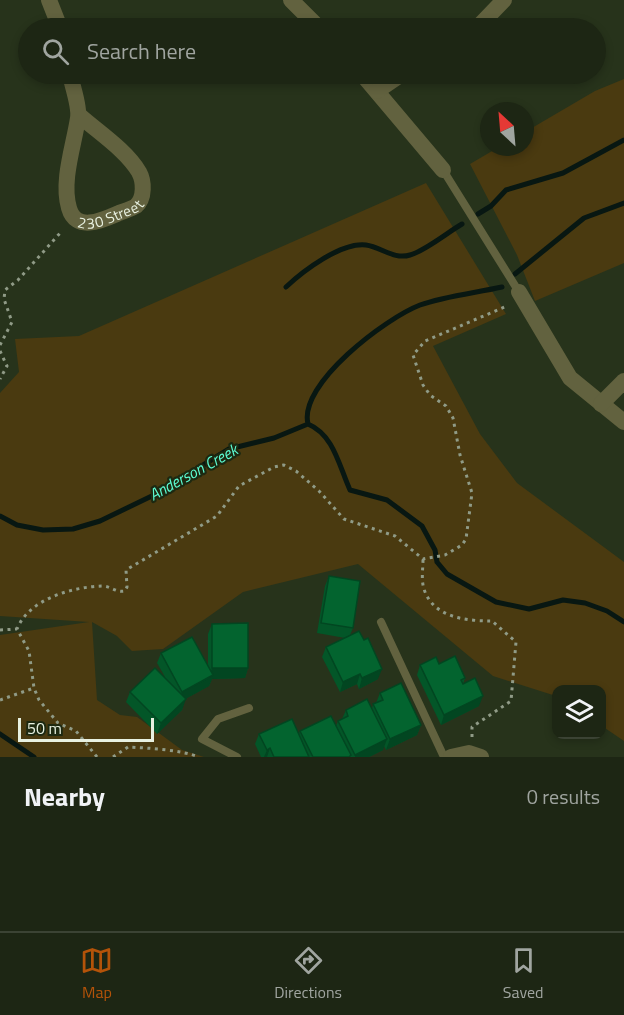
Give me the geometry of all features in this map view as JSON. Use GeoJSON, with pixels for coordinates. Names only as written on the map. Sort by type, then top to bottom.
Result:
{"type":"FeatureCollection","features":[{"type":"Feature","properties":{"kind":"street"},"geometry":{"type":"LineString","coordinates":[[49,0],[56,18]]}},
{"type":"Feature","properties":{"kind":"street"},"geometry":{"type":"LineString","coordinates":[[291,0],[309,18]]}},
{"type":"Feature","properties":{"kind":"street"},"geometry":{"type":"LineString","coordinates":[[487,18],[504,0]]}},
{"type":"Feature","properties":{"kind":"street","name":"230 Street"},"geometry":{"type":"LineString","coordinates":[[72,84],[79,116],[73,136],[67,197],[69,210],[76,220],[87,224],[100,222],[136,206],[141,197],[143,183],[138,171],[127,158],[79,116]]}},
{"type":"Feature","properties":{"kind":"street"},"geometry":{"type":"LineString","coordinates":[[371,84],[443,170]]}},
{"type":"Feature","properties":{"kind":"street"},"geometry":{"type":"LineString","coordinates":[[377,91],[387,84]]}},
{"type":"Feature","properties":{"kind":"street"},"geometry":{"type":"LineString","coordinates":[[521,295],[570,378],[624,422]]}},
{"type":"Feature","properties":{"kind":"street"},"geometry":{"type":"LineString","coordinates":[[601,404],[624,381]]}},
{"type":"Feature","properties":{"kind":"street"},"geometry":{"type":"LineString","coordinates":[[450,757],[463,753],[478,756]]}},
{"type":"Feature","properties":{"kind":"lane"},"geometry":{"type":"LineString","coordinates":[[443,170],[521,295]]}},
{"type":"Feature","properties":{"kind":"lane"},"geometry":{"type":"LineString","coordinates":[[381,622],[444,757]]}},
{"type":"Feature","properties":{"kind":"lane"},"geometry":{"type":"LineString","coordinates":[[237,757],[202,739],[218,719],[249,708]]}},
{"type":"Feature","properties":{"kind":"path"},"geometry":{"type":"LineString","coordinates":[[0,345],[12,322],[4,299],[5,290],[18,280],[61,232]]}},
{"type":"Feature","properties":{"kind":"path"},"geometry":{"type":"LineString","coordinates":[[423,559],[446,555],[457,550],[466,539],[471,486],[460,456],[451,413],[423,385],[413,355],[425,341],[521,295]]}},
{"type":"Feature","properties":{"kind":"path"},"geometry":{"type":"LineString","coordinates":[[0,351],[7,366],[0,379]]}},
{"type":"Feature","properties":{"kind":"path"},"geometry":{"type":"LineString","coordinates":[[17,629],[24,616],[44,600],[101,586],[125,591],[128,587],[126,570],[128,567],[143,562],[217,516],[238,486],[274,467],[284,465],[296,471],[319,491],[344,519],[394,536],[423,559],[424,589],[439,610],[465,621],[492,621],[516,642],[513,697],[503,708],[472,727],[478,756]]}},
{"type":"Feature","properties":{"kind":"path"},"geometry":{"type":"LineString","coordinates":[[0,630],[17,629]]}},
{"type":"Feature","properties":{"kind":"path"},"geometry":{"type":"LineString","coordinates":[[17,629],[30,654],[34,688],[39,700],[58,723],[76,731],[97,757]]}},
{"type":"Feature","properties":{"kind":"path"},"geometry":{"type":"LineString","coordinates":[[0,700],[34,688]]}},
{"type":"Feature","properties":{"kind":"path"},"geometry":{"type":"LineString","coordinates":[[113,757],[128,747],[173,753],[183,751],[200,757]]}},
{"type":"Feature","properties":{"kind":"shaded area"},"geometry":{"type":"Polygon","coordinates":[[[624,79],[624,263],[535,301],[517,255],[470,164],[484,156],[534,156],[534,127],[595,91],[624,79]]]}},
{"type":"Feature","properties":{"kind":"shaded area"},"geometry":{"type":"Polygon","coordinates":[[[426,183],[506,314],[433,346],[480,434],[517,483],[624,562],[624,741],[606,729],[606,685],[552,685],[552,695],[493,676],[358,564],[243,592],[163,649],[132,651],[117,636],[92,622],[97,700],[120,715],[137,717],[182,750],[204,757],[0,757],[0,635],[89,622],[0,616],[0,393],[19,372],[15,339],[79,336],[426,183]]]}},
{"type":"Feature","properties":{"kind":"building"},"geometry":{"type":"Polygon","coordinates":[[[329,576],[360,581],[353,628],[321,623],[329,576]]]}},
{"type":"Feature","properties":{"kind":"building"},"geometry":{"type":"Polygon","coordinates":[[[248,623],[248,668],[212,668],[212,624],[248,623]]]}},
{"type":"Feature","properties":{"kind":"building"},"geometry":{"type":"Polygon","coordinates":[[[359,631],[364,640],[368,638],[382,669],[362,678],[360,674],[343,682],[326,647],[359,631]]]}},
{"type":"Feature","properties":{"kind":"building"},"geometry":{"type":"Polygon","coordinates":[[[192,637],[213,675],[182,692],[161,653],[192,637]]]}},
{"type":"Feature","properties":{"kind":"building"},"geometry":{"type":"Polygon","coordinates":[[[455,656],[465,678],[461,680],[463,684],[475,678],[483,696],[444,715],[420,665],[436,657],[439,664],[455,656]]]}},
{"type":"Feature","properties":{"kind":"building"},"geometry":{"type":"Polygon","coordinates":[[[155,668],[186,699],[161,723],[130,692],[155,668]]]}},
{"type":"Feature","properties":{"kind":"building"},"geometry":{"type":"Polygon","coordinates":[[[401,683],[421,725],[390,739],[373,704],[383,700],[380,693],[401,683]]]}},
{"type":"Feature","properties":{"kind":"building"},"geometry":{"type":"Polygon","coordinates":[[[367,699],[387,739],[355,755],[338,721],[348,716],[346,710],[367,699]]]}},
{"type":"Feature","properties":{"kind":"building"},"geometry":{"type":"Polygon","coordinates":[[[331,716],[351,755],[349,757],[313,757],[300,731],[331,716]]]}},
{"type":"Feature","properties":{"kind":"building"},"geometry":{"type":"Polygon","coordinates":[[[292,719],[309,757],[274,757],[270,748],[267,750],[259,734],[292,719]]]}},
{"type":"Feature","properties":{"kind":"waterway"},"geometry":{"type":"LineString","coordinates":[[478,214],[491,206],[506,190],[563,173],[624,140]]}},
{"type":"Feature","properties":{"kind":"waterway"},"geometry":{"type":"LineString","coordinates":[[515,274],[584,218],[624,203]]}},
{"type":"Feature","properties":{"kind":"waterway"},"geometry":{"type":"LineString","coordinates":[[286,287],[312,266],[345,248],[366,245],[393,255],[410,255],[429,246],[462,224]]}},
{"type":"Feature","properties":{"kind":"waterway"},"geometry":{"type":"LineString","coordinates":[[308,424],[309,408],[316,390],[330,372],[348,354],[387,323],[420,305],[502,287]]}},
{"type":"Feature","properties":{"kind":"waterway","name":"Anderson Creek"},"geometry":{"type":"LineString","coordinates":[[0,516],[17,525],[43,530],[73,529],[100,521],[158,493],[229,449],[274,438],[308,424],[317,429],[330,443],[350,490],[387,500],[422,526],[435,550],[437,562],[447,574],[496,602],[529,609],[563,600],[585,603],[607,611],[624,622]]}},
{"type":"Feature","properties":{"kind":"waterway"},"geometry":{"type":"LineString","coordinates":[[0,734],[34,757]]}}]}
